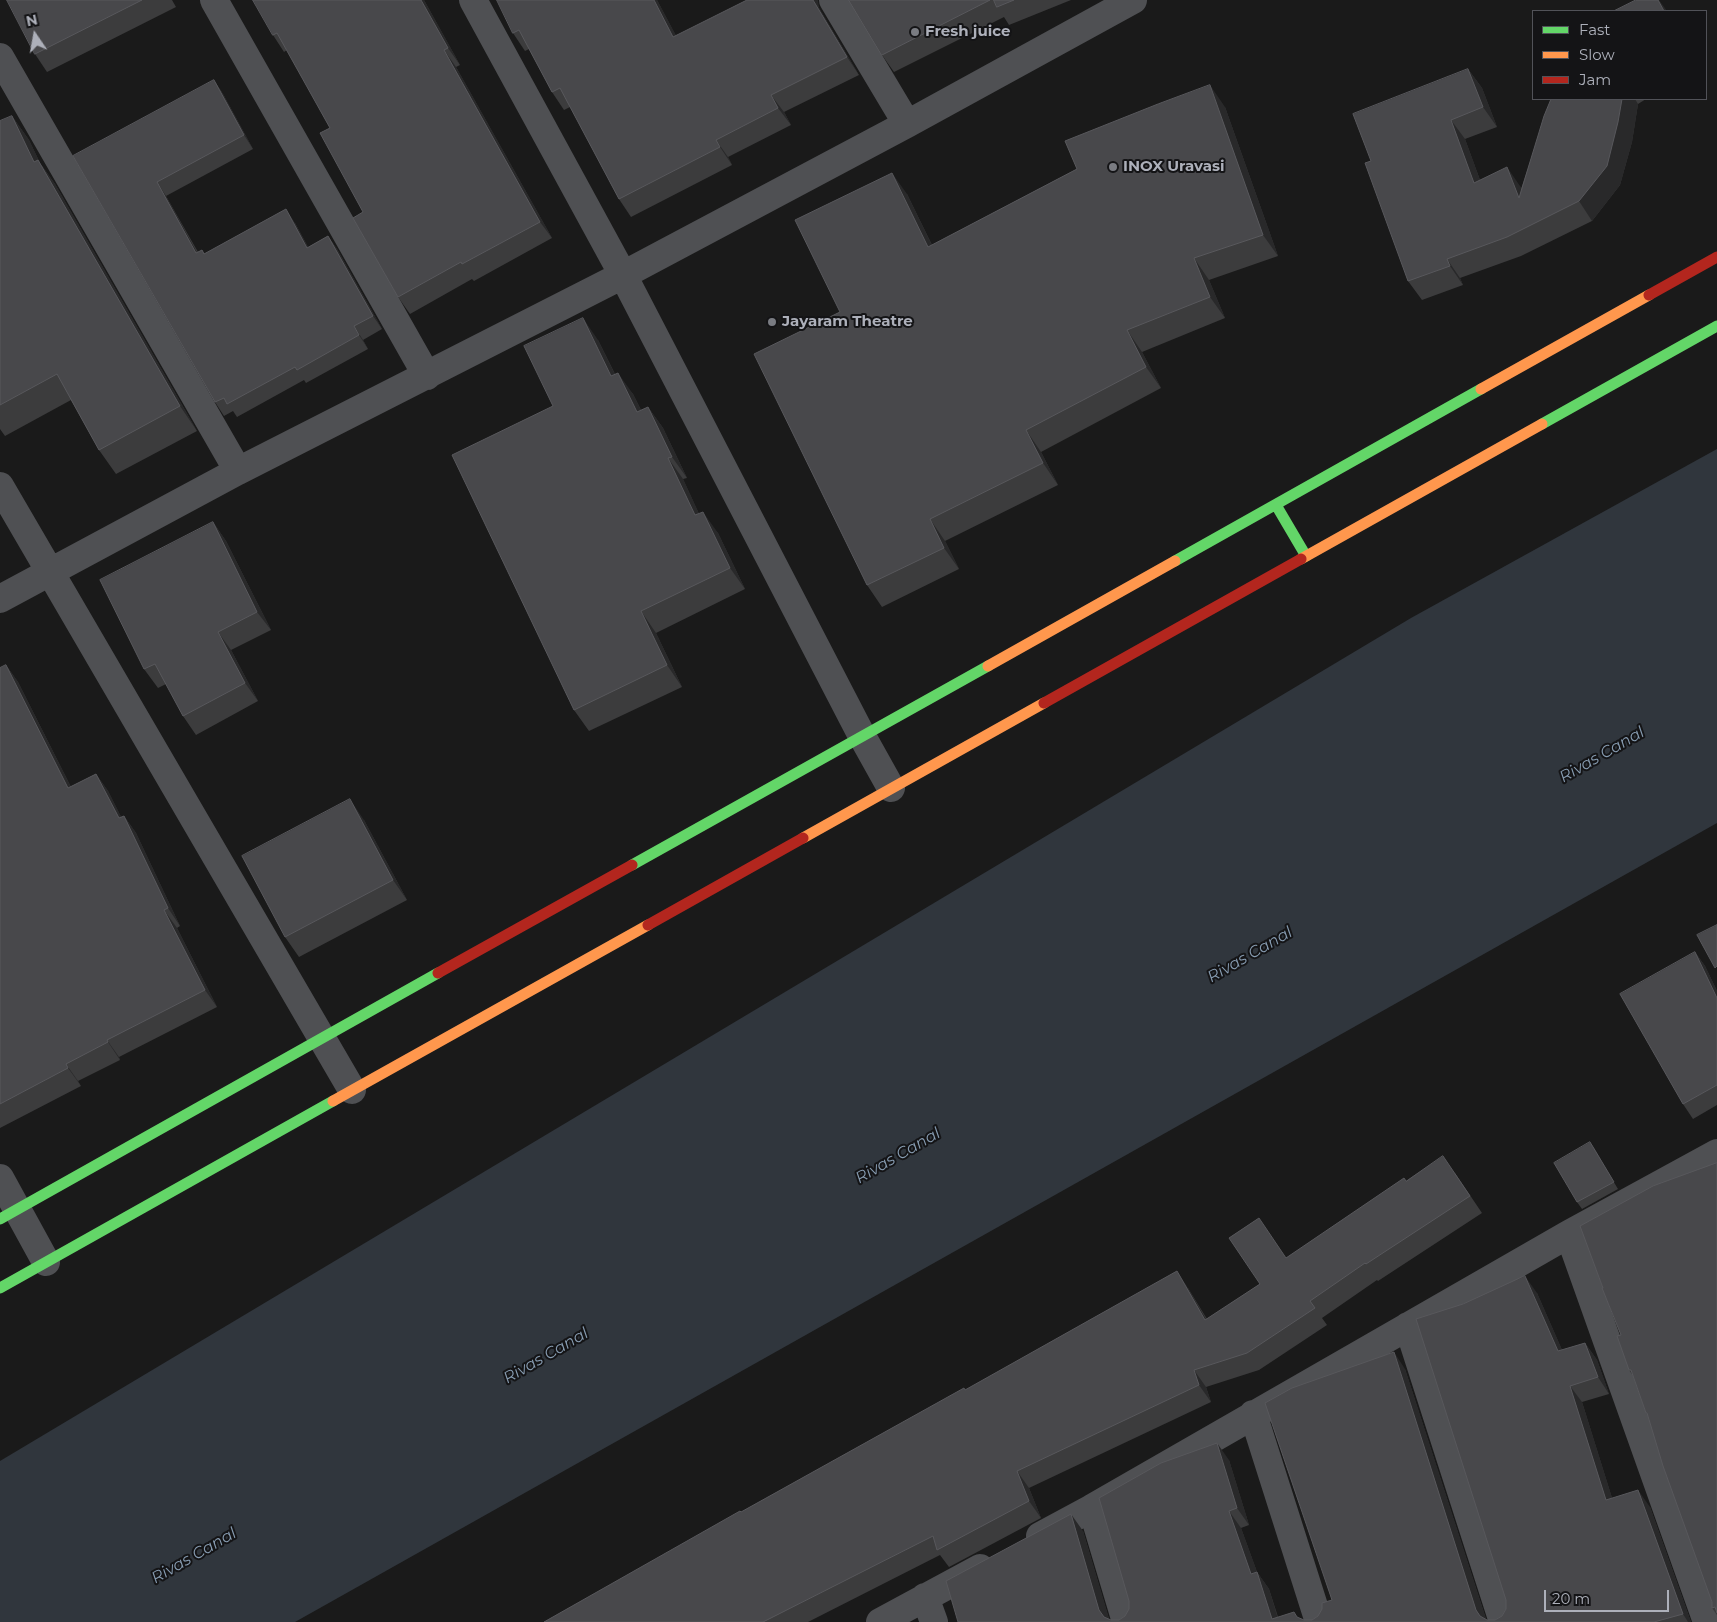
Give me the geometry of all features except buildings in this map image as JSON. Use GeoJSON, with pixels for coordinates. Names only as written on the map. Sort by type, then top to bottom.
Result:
{"type":"FeatureCollection","features":[{"type":"Feature","properties":{"kind":"street"},"geometry":{"type":"LineString","coordinates":[[214,0],[426,376]]}},
{"type":"Feature","properties":{"kind":"street"},"geometry":{"type":"LineString","coordinates":[[473,0],[623,275],[862,736],[891,788]]}},
{"type":"Feature","properties":{"kind":"street"},"geometry":{"type":"LineString","coordinates":[[833,0],[907,124]]}},
{"type":"Feature","properties":{"kind":"street"},"geometry":{"type":"LineString","coordinates":[[0,599],[238,471],[623,275],[907,124],[1133,0]]}},
{"type":"Feature","properties":{"kind":"street"},"geometry":{"type":"LineString","coordinates":[[0,57],[238,471]]}},
{"type":"Feature","properties":{"kind":"street"},"geometry":{"type":"LineString","coordinates":[[8,1215],[1717,257]]}},
{"type":"Feature","properties":{"kind":"street"},"geometry":{"type":"LineString","coordinates":[[0,1288],[1717,326]]}},
{"type":"Feature","properties":{"kind":"street"},"geometry":{"type":"LineString","coordinates":[[0,486],[352,1090]]}},
{"type":"Feature","properties":{"kind":"street"},"geometry":{"type":"LineString","coordinates":[[1276,505],[1306,556]]}},
{"type":"Feature","properties":{"kind":"street"},"geometry":{"type":"LineString","coordinates":[[880,1622],[930,1610],[1013,1550],[1092,1508],[1569,1234],[1717,1153]]}},
{"type":"Feature","properties":{"kind":"street"},"geometry":{"type":"LineString","coordinates":[[0,1178],[8,1215],[46,1262]]}},
{"type":"Feature","properties":{"kind":"street"},"geometry":{"type":"LineString","coordinates":[[1569,1234],[1707,1622]]}},
{"type":"Feature","properties":{"kind":"street"},"geometry":{"type":"LineString","coordinates":[[1408,1326],[1504,1622]]}},
{"type":"Feature","properties":{"kind":"street"},"geometry":{"type":"LineString","coordinates":[[1253,1414],[1319,1622]]}},
{"type":"Feature","properties":{"kind":"street"},"geometry":{"type":"LineString","coordinates":[[1092,1508],[1126,1622]]}},
{"type":"Feature","properties":{"kind":"water","name":"Rivas Canal"},"geometry":{"type":"Polygon","coordinates":[[[1717,449],[1717,823],[295,1622],[0,1622],[0,1461],[1411,618],[1717,449]]]}},
{"type":"Feature","properties":{"kind":"traffic: fast"},"geometry":{"type":"LineString","coordinates":[[1542,424],[1717,326]]}},
{"type":"Feature","properties":{"kind":"traffic: fast"},"geometry":{"type":"LineString","coordinates":[[1175,561],[1481,389]]}},
{"type":"Feature","properties":{"kind":"traffic: fast"},"geometry":{"type":"LineString","coordinates":[[1276,505],[1306,556]]}},
{"type":"Feature","properties":{"kind":"traffic: fast"},"geometry":{"type":"LineString","coordinates":[[632,865],[988,666]]}},
{"type":"Feature","properties":{"kind":"traffic: fast"},"geometry":{"type":"LineString","coordinates":[[0,1219],[438,973]]}},
{"type":"Feature","properties":{"kind":"traffic: fast"},"geometry":{"type":"LineString","coordinates":[[0,1288],[333,1101]]}},
{"type":"Feature","properties":{"kind":"traffic: slow"},"geometry":{"type":"LineString","coordinates":[[1481,389],[1649,295]]}},
{"type":"Feature","properties":{"kind":"traffic: slow"},"geometry":{"type":"LineString","coordinates":[[1301,559],[1542,424]]}},
{"type":"Feature","properties":{"kind":"traffic: slow"},"geometry":{"type":"LineString","coordinates":[[988,666],[1175,561]]}},
{"type":"Feature","properties":{"kind":"traffic: slow"},"geometry":{"type":"LineString","coordinates":[[803,838],[1044,703]]}},
{"type":"Feature","properties":{"kind":"traffic: slow"},"geometry":{"type":"LineString","coordinates":[[333,1101],[648,925]]}},
{"type":"Feature","properties":{"kind":"traffic: jam"},"geometry":{"type":"LineString","coordinates":[[1649,295],[1717,257]]}},
{"type":"Feature","properties":{"kind":"traffic: jam"},"geometry":{"type":"LineString","coordinates":[[1044,703],[1301,559]]}},
{"type":"Feature","properties":{"kind":"traffic: jam"},"geometry":{"type":"LineString","coordinates":[[648,925],[803,838]]}},
{"type":"Feature","properties":{"kind":"traffic: jam"},"geometry":{"type":"LineString","coordinates":[[438,973],[632,865]]}},
{"type":"Feature","properties":{"kind":"place","name":"Fresh juice"},"geometry":{"type":"Point","coordinates":[915,32]}},
{"type":"Feature","properties":{"kind":"place","name":"INOX Uravasi"},"geometry":{"type":"Point","coordinates":[1113,167]}},
{"type":"Feature","properties":{"kind":"place","name":"Jayaram Theatre"},"geometry":{"type":"Point","coordinates":[772,322]}}]}
